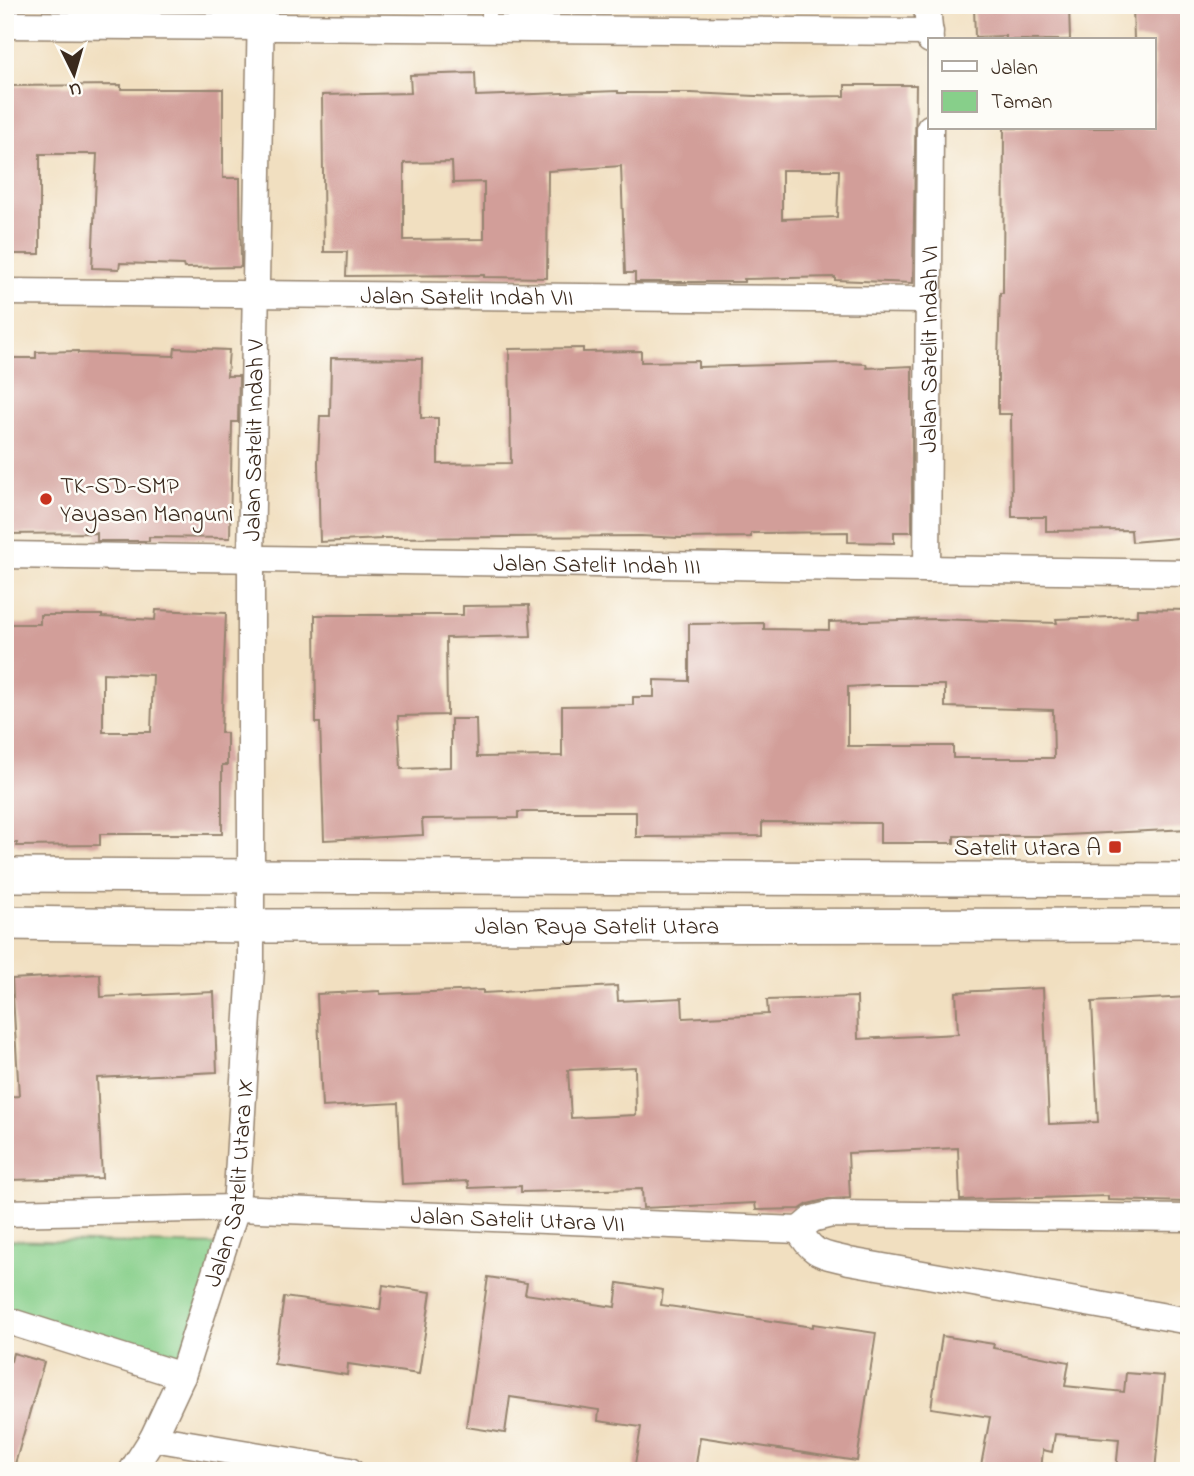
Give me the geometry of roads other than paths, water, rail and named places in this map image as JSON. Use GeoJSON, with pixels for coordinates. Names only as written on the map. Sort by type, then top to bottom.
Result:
{"type":"FeatureCollection","features":[{"type":"Feature","properties":{"kind":"street"},"geometry":{"type":"LineString","coordinates":[[5,25],[261,16],[502,17],[930,36],[927,5]]}},
{"type":"Feature","properties":{"kind":"street","name":"Jalan Satelit Indah V"},"geometry":{"type":"LineString","coordinates":[[251,877],[251,559],[261,16]]}},
{"type":"Feature","properties":{"kind":"street","name":"Jalan Satelit Indah VI"},"geometry":{"type":"LineString","coordinates":[[927,569],[930,130]]}},
{"type":"Feature","properties":{"kind":"street","name":"Jalan Satelit Indah VII"},"geometry":{"type":"LineString","coordinates":[[5,292],[929,300]]}},
{"type":"Feature","properties":{"kind":"street","name":"Jalan Satelit Indah III"},"geometry":{"type":"LineString","coordinates":[[5,555],[1189,573]]}},
{"type":"Feature","properties":{"kind":"street","name":"Jalan Raya Satelit Utara"},"geometry":{"type":"LineString","coordinates":[[5,875],[1189,880]]}},
{"type":"Feature","properties":{"kind":"street","name":"Jalan Satelit Utara IX"},"geometry":{"type":"LineString","coordinates":[[132,1471],[153,1438],[182,1376],[236,1208],[251,968],[251,877]]}},
{"type":"Feature","properties":{"kind":"street","name":"Jalan Raya Satelit Utara"},"geometry":{"type":"LineString","coordinates":[[5,923],[250,926],[1189,925]]}},
{"type":"Feature","properties":{"kind":"street","name":"Jalan Satelit Utara VII"},"geometry":{"type":"LineString","coordinates":[[5,1213],[236,1208],[799,1230],[812,1219],[832,1214],[1189,1218]]}},
{"type":"Feature","properties":{"kind":"street"},"geometry":{"type":"LineString","coordinates":[[799,1230],[807,1245],[818,1253],[849,1261],[1189,1321]]}},
{"type":"Feature","properties":{"kind":"street"},"geometry":{"type":"LineString","coordinates":[[5,1320],[182,1376]]}},
{"type":"Feature","properties":{"kind":"street"},"geometry":{"type":"LineString","coordinates":[[153,1438],[350,1471]]}},
{"type":"Feature","properties":{"kind":"place","name":"TK-SD-SMP Yayasan Manguni"},"geometry":{"type":"Point","coordinates":[46,499]}},
{"type":"Feature","properties":{"kind":"place","name":"Satelit Utara A"},"geometry":{"type":"Point","coordinates":[1115,847]}}]}
